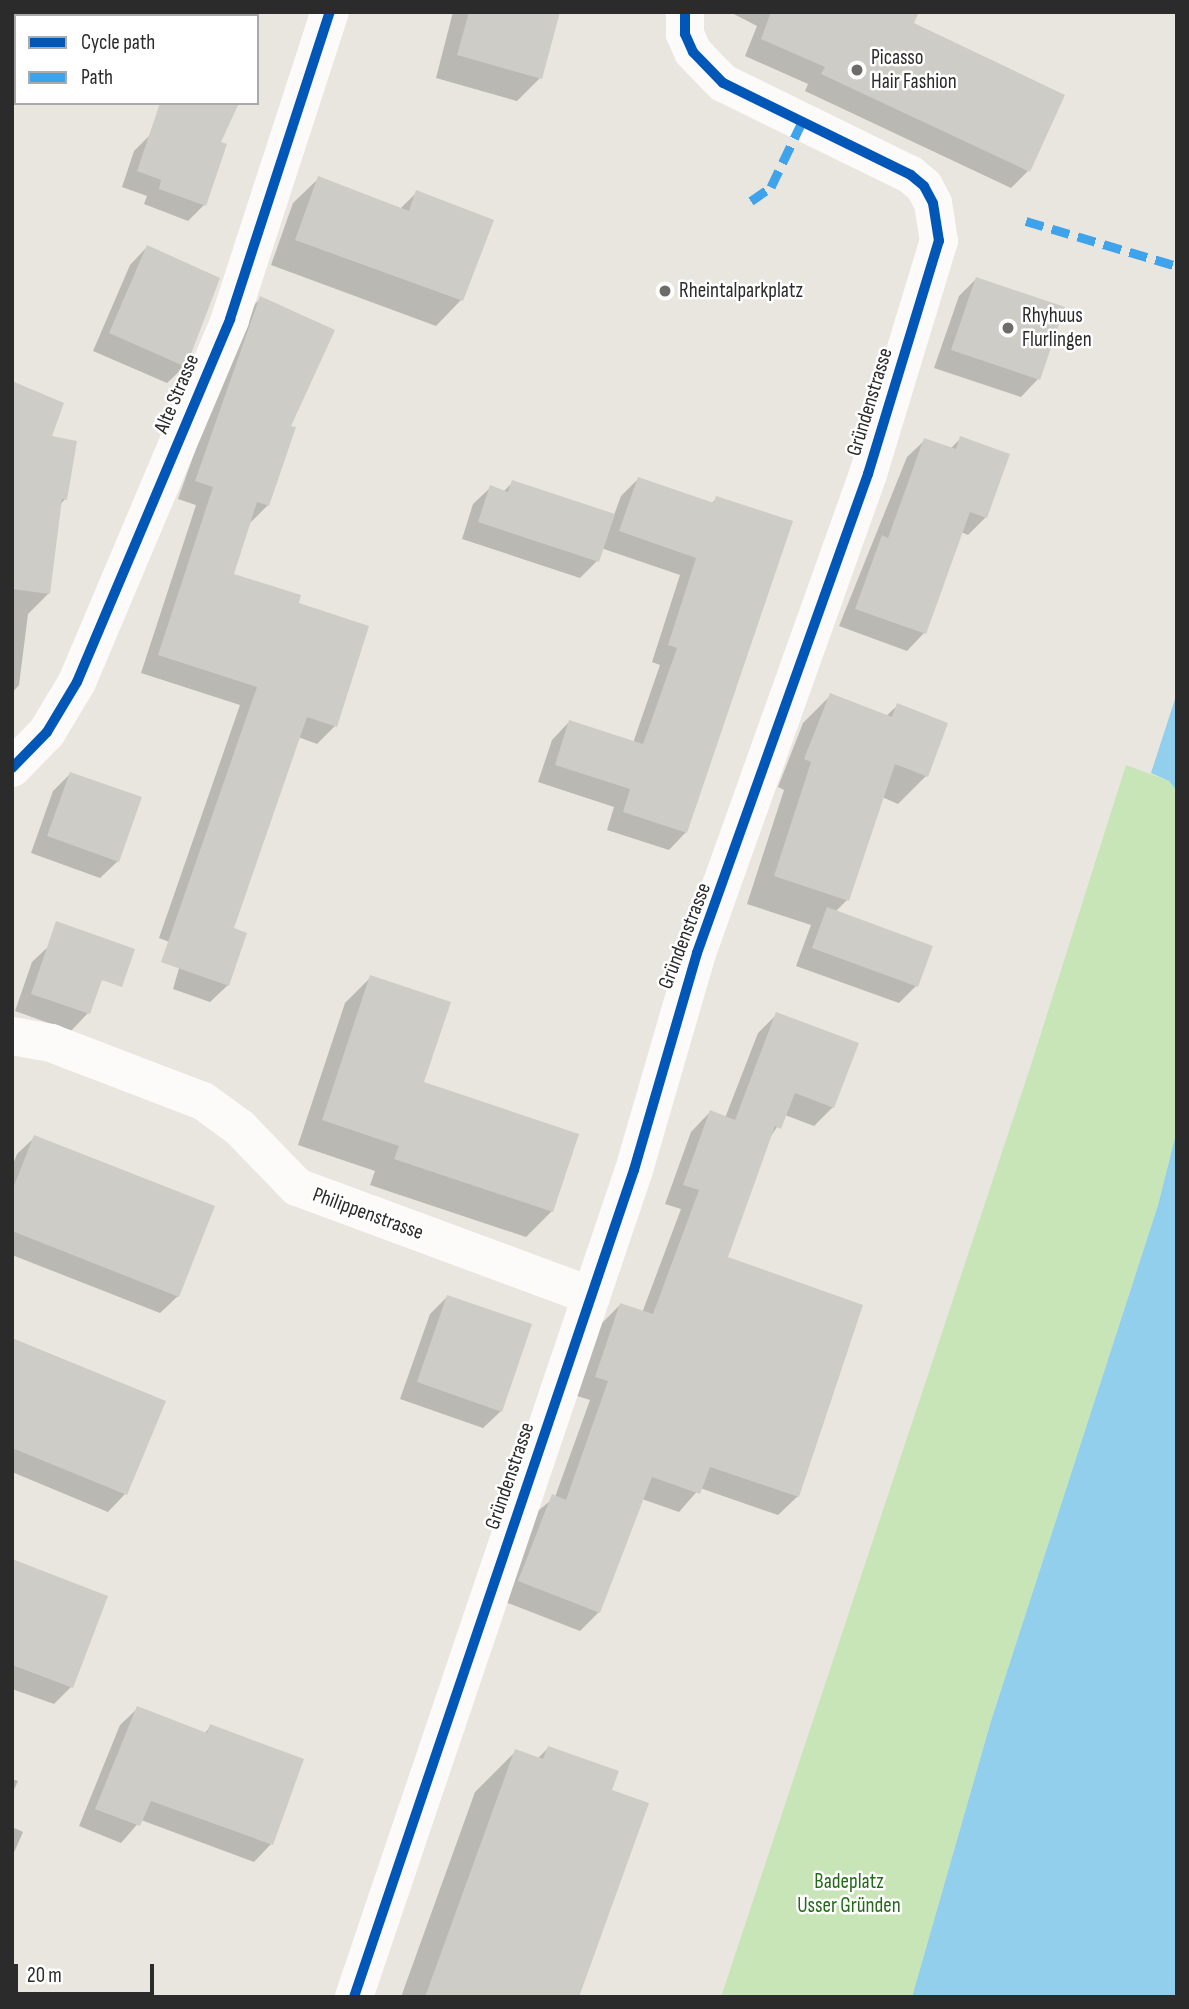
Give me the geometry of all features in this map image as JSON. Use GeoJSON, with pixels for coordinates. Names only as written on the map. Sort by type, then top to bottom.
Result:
{"type":"FeatureCollection","features":[{"type":"Feature","properties":{"kind":"street","name":"Alte Strasse"},"geometry":{"type":"LineString","coordinates":[[12,768],[47,732],[77,682],[230,319],[330,12]]}},
{"type":"Feature","properties":{"kind":"street","name":"Gründenstrasse"},"geometry":{"type":"LineString","coordinates":[[354,1997],[642,1146],[692,966],[869,474],[939,241],[933,203],[924,186],[911,175],[723,83],[692,52],[681,13]]}},
{"type":"Feature","properties":{"kind":"street","name":"Philippenstrasse"},"geometry":{"type":"LineString","coordinates":[[12,1036],[51,1043],[203,1101],[240,1128],[297,1187],[591,1296]]}},
{"type":"Feature","properties":{"kind":"green space","name":"Badeplatz Usser Gründen"},"geometry":{"type":"Polygon","coordinates":[[[1126,765],[1169,781],[1177,791],[1177,1130],[1158,1205],[991,1721],[912,1997],[721,1997],[1030,1068],[1126,765]]]}},
{"type":"Feature","properties":{"kind":"water"},"geometry":{"type":"Polygon","coordinates":[[[1177,693],[1177,791],[1169,781],[1151,773],[1177,693]]]}},
{"type":"Feature","properties":{"kind":"water"},"geometry":{"type":"Polygon","coordinates":[[[1177,1130],[1177,1997],[912,1997],[991,1721],[1158,1205],[1177,1130]]]}},
{"type":"Feature","properties":{"kind":"building"},"geometry":{"type":"Polygon","coordinates":[[[469,12],[560,12],[542,79],[457,55],[469,12]]]}},
{"type":"Feature","properties":{"kind":"building"},"geometry":{"type":"Polygon","coordinates":[[[771,12],[919,12],[914,23],[1065,95],[1030,172],[821,74],[825,67],[761,39],[771,12]]]}},
{"type":"Feature","properties":{"kind":"building"},"geometry":{"type":"Polygon","coordinates":[[[159,105],[238,105],[221,142],[227,144],[206,206],[159,189],[161,180],[137,171],[159,105]]]}},
{"type":"Feature","properties":{"kind":"building"},"geometry":{"type":"Polygon","coordinates":[[[318,176],[409,211],[416,190],[494,220],[463,301],[295,240],[318,176]]]}},
{"type":"Feature","properties":{"kind":"building"},"geometry":{"type":"Polygon","coordinates":[[[147,245],[220,278],[186,367],[109,333],[147,245]]]}},
{"type":"Feature","properties":{"kind":"building","name":"Rhyhuus Flurlingen"},"geometry":{"type":"Polygon","coordinates":[[[976,277],[1065,307],[1040,380],[951,350],[976,277]]]}},
{"type":"Feature","properties":{"kind":"building"},"geometry":{"type":"Polygon","coordinates":[[[260,296],[335,330],[291,426],[296,427],[269,506],[257,502],[234,574],[301,595],[299,603],[369,626],[337,727],[307,717],[234,928],[247,933],[229,986],[161,962],[257,687],[158,655],[213,487],[195,481],[260,296]]]}},
{"type":"Feature","properties":{"kind":"building"},"geometry":{"type":"Polygon","coordinates":[[[12,381],[64,403],[52,436],[77,441],[67,500],[62,499],[50,594],[12,589],[12,381]]]}},
{"type":"Feature","properties":{"kind":"building"},"geometry":{"type":"Polygon","coordinates":[[[960,436],[1010,454],[987,518],[970,512],[926,634],[855,609],[882,535],[888,538],[924,438],[956,449],[960,436]]]}},
{"type":"Feature","properties":{"kind":"building"},"geometry":{"type":"Polygon","coordinates":[[[638,477],[714,503],[716,496],[793,521],[687,833],[623,812],[630,789],[555,765],[569,720],[643,744],[677,648],[668,645],[696,558],[619,531],[638,477]]]}},
{"type":"Feature","properties":{"kind":"building"},"geometry":{"type":"Polygon","coordinates":[[[512,480],[615,514],[599,562],[478,522],[490,485],[508,492],[512,480]]]}},
{"type":"Feature","properties":{"kind":"building"},"geometry":{"type":"Polygon","coordinates":[[[830,693],[892,717],[897,703],[948,723],[928,777],[895,764],[849,901],[774,876],[811,762],[804,759],[830,693]]]}},
{"type":"Feature","properties":{"kind":"building"},"geometry":{"type":"Polygon","coordinates":[[[70,772],[142,797],[119,862],[47,836],[70,772]]]}},
{"type":"Feature","properties":{"kind":"building"},"geometry":{"type":"Polygon","coordinates":[[[827,907],[933,946],[918,987],[812,948],[827,907]]]}},
{"type":"Feature","properties":{"kind":"building"},"geometry":{"type":"Polygon","coordinates":[[[56,921],[135,949],[122,987],[102,980],[90,1014],[31,994],[56,921]]]}},
{"type":"Feature","properties":{"kind":"building"},"geometry":{"type":"Polygon","coordinates":[[[370,975],[451,1002],[424,1082],[579,1134],[553,1212],[394,1159],[399,1146],[322,1120],[370,975]]]}},
{"type":"Feature","properties":{"kind":"building"},"geometry":{"type":"Polygon","coordinates":[[[776,1012],[859,1043],[834,1108],[795,1093],[781,1129],[775,1126],[728,1257],[863,1305],[799,1497],[710,1467],[700,1494],[652,1477],[600,1613],[518,1581],[552,1494],[566,1500],[608,1381],[595,1377],[620,1303],[653,1314],[699,1190],[683,1185],[710,1110],[735,1120],[776,1012]]]}},
{"type":"Feature","properties":{"kind":"building"},"geometry":{"type":"Polygon","coordinates":[[[34,1135],[215,1206],[179,1297],[12,1231],[12,1191],[34,1135]]]}},
{"type":"Feature","properties":{"kind":"building"},"geometry":{"type":"Polygon","coordinates":[[[447,1295],[532,1324],[502,1412],[417,1382],[447,1295]]]}},
{"type":"Feature","properties":{"kind":"building"},"geometry":{"type":"Polygon","coordinates":[[[12,1338],[166,1401],[127,1495],[12,1448],[12,1338]]]}},
{"type":"Feature","properties":{"kind":"building"},"geometry":{"type":"Polygon","coordinates":[[[12,1559],[108,1596],[73,1688],[12,1665],[12,1559]]]}},
{"type":"Feature","properties":{"kind":"building"},"geometry":{"type":"Polygon","coordinates":[[[137,1706],[207,1733],[210,1724],[304,1759],[273,1845],[151,1801],[140,1826],[95,1809],[137,1706]]]}},
{"type":"Feature","properties":{"kind":"building"},"geometry":{"type":"Polygon","coordinates":[[[548,1746],[619,1771],[612,1790],[649,1803],[579,1997],[425,1997],[515,1749],[543,1759],[548,1746]]]}},
{"type":"Feature","properties":{"kind":"marked path"},"geometry":{"type":"LineString","coordinates":[[751,201],[771,187],[802,122]]}},
{"type":"Feature","properties":{"kind":"marked path"},"geometry":{"type":"LineString","coordinates":[[1026,221],[1177,266]]}},
{"type":"Feature","properties":{"kind":"cycle path"},"geometry":{"type":"LineString","coordinates":[[12,768],[47,732],[77,682],[230,319],[330,12]]}},
{"type":"Feature","properties":{"kind":"cycle path"},"geometry":{"type":"LineString","coordinates":[[354,1997],[634,1170],[697,953],[868,474],[939,241],[933,203],[924,186],[911,175],[723,83],[693,52],[685,34],[685,12]]}},
{"type":"Feature","properties":{"kind":"place","name":"Picasso Hair Fashion"},"geometry":{"type":"Point","coordinates":[857,70]}},
{"type":"Feature","properties":{"kind":"place","name":"Rheintalparkplatz"},"geometry":{"type":"Point","coordinates":[665,291]}},
{"type":"Feature","properties":{"kind":"place","name":"Rhyhuus Flurlingen"},"geometry":{"type":"Point","coordinates":[1008,328]}}]}
